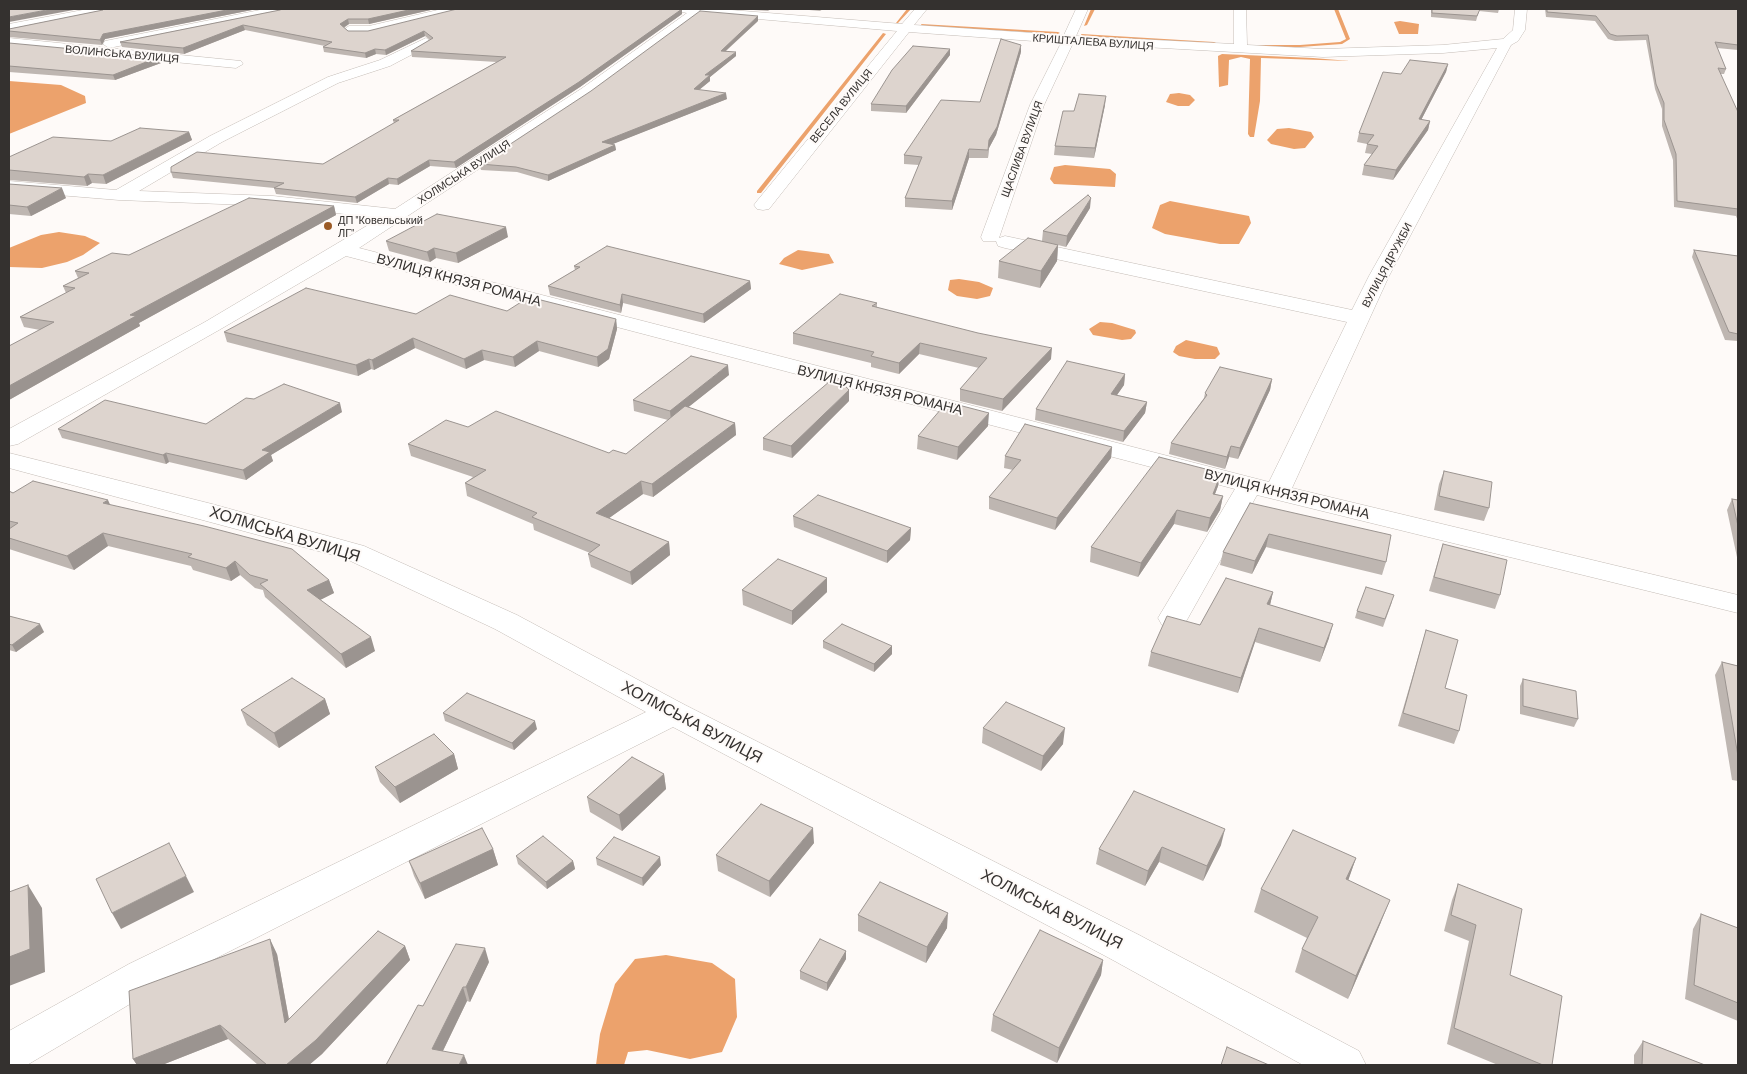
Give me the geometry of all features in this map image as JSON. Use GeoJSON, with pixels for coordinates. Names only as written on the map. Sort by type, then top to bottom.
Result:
{"type":"FeatureCollection","features":[{"type":"Feature","properties":{"kind":"street"},"geometry":{"type":"LineString","coordinates":[[9,28],[104,9]]}},
{"type":"Feature","properties":{"kind":"street"},"geometry":{"type":"LineString","coordinates":[[81,50],[281,9]]}},
{"type":"Feature","properties":{"kind":"street"},"geometry":{"type":"LineString","coordinates":[[350,30],[369,30],[456,9]]}},
{"type":"Feature","properties":{"kind":"street","name":"КРИШТАЛЕВА ВУЛИЦЯ"},"geometry":{"type":"LineString","coordinates":[[693,9],[904,29],[1323,54],[1443,49],[1506,43]]}},
{"type":"Feature","properties":{"kind":"street","name":"ХОЛМСЬКА ВУЛИЦЯ"},"geometry":{"type":"LineString","coordinates":[[9,439],[212,326],[343,250],[586,92],[693,9]]}},
{"type":"Feature","properties":{"kind":"street","name":"ВЕСЕЛА ВУЛИЦЯ"},"geometry":{"type":"LineString","coordinates":[[762,204],[921,9]]}},
{"type":"Feature","properties":{"kind":"street","name":"ЩАСЛИВА ВУЛИЦЯ"},"geometry":{"type":"LineString","coordinates":[[1082,9],[1037,105],[997,239],[1360,318]]}},
{"type":"Feature","properties":{"kind":"street"},"geometry":{"type":"LineString","coordinates":[[1240,9],[1241,50]]}},
{"type":"Feature","properties":{"kind":"street","name":"ВУЛИЦЯ ДРУЖБИ"},"geometry":{"type":"LineString","coordinates":[[1277,492],[1380,276],[1506,43],[1514,38],[1519,30],[1521,9]]}},
{"type":"Feature","properties":{"kind":"street","name":"ВОЛИНСЬКА ВУЛИЦЯ"},"geometry":{"type":"LineString","coordinates":[[9,42],[236,64]]}},
{"type":"Feature","properties":{"kind":"street"},"geometry":{"type":"LineString","coordinates":[[119,194],[216,139],[333,80],[385,63],[426,42]]}},
{"type":"Feature","properties":{"kind":"street"},"geometry":{"type":"LineString","coordinates":[[9,186],[119,194],[272,201],[398,215]]}},
{"type":"Feature","properties":{"kind":"street","name":"ВУЛИЦЯ КНЯЗЯ РОМАНА"},"geometry":{"type":"LineString","coordinates":[[343,250],[1277,492],[1738,604]]}},
{"type":"Feature","properties":{"kind":"street","name":"ХОЛМСЬКА ВУЛИЦЯ"},"geometry":{"type":"LineString","coordinates":[[9,460],[203,510],[354,552],[506,622],[673,713],[1125,947],[1344,1065]]}},
{"type":"Feature","properties":{"kind":"street"},"geometry":{"type":"LineString","coordinates":[[1173,618],[1250,485]]}},
{"type":"Feature","properties":{"kind":"street"},"geometry":{"type":"LineString","coordinates":[[9,1052],[143,976],[673,713]]}},
{"type":"Feature","properties":{"kind":"shaded area"},"geometry":{"type":"Polygon","coordinates":[[[1394,22],[1419,24],[1418,34],[1399,34],[1394,22]]]}},
{"type":"Feature","properties":{"kind":"shaded area"},"geometry":{"type":"Polygon","coordinates":[[[1222,54],[1350,61],[1261,58],[1260,101],[1254,137],[1250,137],[1248,134],[1250,59],[1241,57],[1229,60],[1228,85],[1219,87],[1218,56],[1222,54]]]}},
{"type":"Feature","properties":{"kind":"shaded area"},"geometry":{"type":"Polygon","coordinates":[[[9,81],[61,85],[85,96],[86,103],[9,134],[9,81]]]}},
{"type":"Feature","properties":{"kind":"shaded area"},"geometry":{"type":"Polygon","coordinates":[[[1170,94],[1190,95],[1195,100],[1189,106],[1178,106],[1166,102],[1170,94]]]}},
{"type":"Feature","properties":{"kind":"shaded area"},"geometry":{"type":"Polygon","coordinates":[[[1289,128],[1311,132],[1314,137],[1305,148],[1294,149],[1271,144],[1267,140],[1277,129],[1289,128]]]}},
{"type":"Feature","properties":{"kind":"shaded area"},"geometry":{"type":"Polygon","coordinates":[[[1065,165],[1110,169],[1116,174],[1115,187],[1054,184],[1050,179],[1054,167],[1065,165]]]}},
{"type":"Feature","properties":{"kind":"shaded area"},"geometry":{"type":"Polygon","coordinates":[[[1170,201],[1249,216],[1251,223],[1239,244],[1220,244],[1165,234],[1152,228],[1160,205],[1170,201]]]}},
{"type":"Feature","properties":{"kind":"shaded area"},"geometry":{"type":"Polygon","coordinates":[[[59,232],[85,236],[100,243],[83,255],[67,262],[42,268],[9,267],[9,248],[41,235],[59,232]]]}},
{"type":"Feature","properties":{"kind":"shaded area"},"geometry":{"type":"Polygon","coordinates":[[[798,250],[829,254],[834,263],[802,270],[779,264],[784,258],[798,250]]]}},
{"type":"Feature","properties":{"kind":"shaded area"},"geometry":{"type":"Polygon","coordinates":[[[959,279],[979,282],[993,288],[990,296],[977,299],[957,296],[948,290],[950,280],[959,279]]]}},
{"type":"Feature","properties":{"kind":"shaded area"},"geometry":{"type":"Polygon","coordinates":[[[1100,322],[1112,323],[1135,330],[1136,333],[1131,339],[1122,340],[1093,335],[1089,329],[1100,322]]]}},
{"type":"Feature","properties":{"kind":"shaded area"},"geometry":{"type":"Polygon","coordinates":[[[1186,340],[1217,347],[1220,354],[1215,359],[1195,359],[1179,356],[1173,352],[1176,346],[1186,340]]]}},
{"type":"Feature","properties":{"kind":"shaded area"},"geometry":{"type":"Polygon","coordinates":[[[666,955],[712,963],[735,979],[737,1017],[722,1052],[690,1059],[647,1050],[628,1052],[624,1065],[596,1065],[600,1034],[615,984],[635,959],[666,955]]]}},
{"type":"Feature","properties":{"kind":"building"},"geometry":{"type":"Polygon","coordinates":[[[9,9],[52,9],[9,17],[9,9]]]}},
{"type":"Feature","properties":{"kind":"building"},"geometry":{"type":"Polygon","coordinates":[[[104,9],[232,9],[103,34],[100,40],[9,31],[9,29],[104,9]]]}},
{"type":"Feature","properties":{"kind":"building"},"geometry":{"type":"Polygon","coordinates":[[[282,9],[413,9],[368,19],[348,19],[340,24],[348,31],[368,31],[457,9],[682,9],[579,82],[454,162],[429,160],[397,179],[388,178],[355,197],[274,188],[284,183],[171,172],[171,167],[197,152],[323,164],[399,120],[393,120],[506,57],[411,51],[433,38],[424,31],[385,50],[375,49],[365,53],[323,47],[332,42],[243,25],[183,48],[120,42],[282,9]]]}},
{"type":"Feature","properties":{"kind":"building"},"geometry":{"type":"Polygon","coordinates":[[[1432,9],[1480,9],[1477,16],[1432,13],[1432,9]]]}},
{"type":"Feature","properties":{"kind":"building"},"geometry":{"type":"Polygon","coordinates":[[[1547,9],[1738,9],[1738,45],[1715,42],[1726,69],[1718,68],[1738,112],[1738,209],[1677,201],[1676,154],[1664,120],[1664,103],[1656,84],[1648,35],[1617,36],[1610,34],[1596,16],[1547,12],[1547,9]]]}},
{"type":"Feature","properties":{"kind":"building"},"geometry":{"type":"Polygon","coordinates":[[[700,11],[758,16],[721,51],[736,52],[705,75],[710,75],[694,89],[726,93],[602,142],[615,145],[548,175],[516,167],[480,164],[591,91],[700,11]]]}},
{"type":"Feature","properties":{"kind":"building"},"geometry":{"type":"Polygon","coordinates":[[[1001,39],[1021,45],[997,127],[989,140],[988,150],[969,149],[952,201],[905,198],[922,157],[904,155],[941,100],[980,102],[1001,39]]]}},
{"type":"Feature","properties":{"kind":"building"},"geometry":{"type":"Polygon","coordinates":[[[9,43],[159,57],[113,75],[9,66],[9,43]]]}},
{"type":"Feature","properties":{"kind":"building"},"geometry":{"type":"Polygon","coordinates":[[[913,46],[950,49],[906,106],[871,104],[892,70],[913,46]]]}},
{"type":"Feature","properties":{"kind":"building"},"geometry":{"type":"Polygon","coordinates":[[[1410,60],[1448,64],[1419,119],[1430,121],[1396,170],[1364,165],[1378,146],[1367,144],[1374,135],[1359,133],[1383,72],[1401,74],[1410,60]]]}},
{"type":"Feature","properties":{"kind":"building"},"geometry":{"type":"Polygon","coordinates":[[[1079,94],[1106,96],[1095,148],[1055,146],[1063,111],[1074,111],[1079,94]]]}},
{"type":"Feature","properties":{"kind":"building"},"geometry":{"type":"Polygon","coordinates":[[[140,128],[189,132],[103,175],[88,174],[84,177],[9,170],[9,157],[53,137],[111,141],[140,128]]]}},
{"type":"Feature","properties":{"kind":"building"},"geometry":{"type":"Polygon","coordinates":[[[9,184],[62,188],[27,207],[9,205],[9,184]]]}},
{"type":"Feature","properties":{"kind":"building"},"geometry":{"type":"Polygon","coordinates":[[[1088,195],[1091,198],[1067,236],[1043,231],[1088,195]]]}},
{"type":"Feature","properties":{"kind":"building"},"geometry":{"type":"Polygon","coordinates":[[[249,198],[334,206],[130,315],[136,316],[9,386],[9,346],[54,322],[20,317],[75,288],[63,286],[89,273],[75,271],[112,253],[129,255],[249,198]]]}},
{"type":"Feature","properties":{"kind":"building"},"geometry":{"type":"Polygon","coordinates":[[[437,214],[506,227],[456,253],[434,248],[427,252],[386,241],[437,214]]]}},
{"type":"Feature","properties":{"kind":"building"},"geometry":{"type":"Polygon","coordinates":[[[1028,238],[1058,245],[1041,271],[999,261],[1028,238]]]}},
{"type":"Feature","properties":{"kind":"building"},"geometry":{"type":"Polygon","coordinates":[[[607,246],[750,281],[703,314],[622,294],[620,305],[548,286],[580,267],[574,266],[607,246]]]}},
{"type":"Feature","properties":{"kind":"building"},"geometry":{"type":"Polygon","coordinates":[[[1694,250],[1738,256],[1738,334],[1729,332],[1694,250]]]}},
{"type":"Feature","properties":{"kind":"building"},"geometry":{"type":"Polygon","coordinates":[[[306,288],[416,314],[450,295],[507,311],[529,297],[616,319],[608,349],[597,357],[537,341],[513,357],[482,350],[464,359],[413,338],[372,360],[369,359],[356,365],[224,332],[306,288]]]}},
{"type":"Feature","properties":{"kind":"building"},"geometry":{"type":"Polygon","coordinates":[[[840,294],[877,303],[872,306],[978,333],[1052,348],[1003,399],[960,389],[987,358],[920,343],[899,363],[871,356],[874,352],[793,333],[840,294]]]}},
{"type":"Feature","properties":{"kind":"building"},"geometry":{"type":"Polygon","coordinates":[[[691,356],[728,365],[670,411],[633,400],[691,356]]]}},
{"type":"Feature","properties":{"kind":"building"},"geometry":{"type":"Polygon","coordinates":[[[1067,361],[1125,374],[1111,394],[1147,402],[1124,431],[1036,409],[1067,361]]]}},
{"type":"Feature","properties":{"kind":"building"},"geometry":{"type":"Polygon","coordinates":[[[1220,367],[1272,379],[1240,448],[1231,446],[1227,457],[1171,443],[1207,395],[1205,393],[1220,367]]]}},
{"type":"Feature","properties":{"kind":"building"},"geometry":{"type":"Polygon","coordinates":[[[836,376],[849,390],[791,446],[763,438],[836,376]]]}},
{"type":"Feature","properties":{"kind":"building"},"geometry":{"type":"Polygon","coordinates":[[[284,384],[340,403],[262,450],[270,452],[243,470],[166,453],[163,455],[58,429],[105,400],[206,424],[246,398],[254,399],[284,384]]]}},
{"type":"Feature","properties":{"kind":"building"},"geometry":{"type":"Polygon","coordinates":[[[947,402],[989,413],[958,447],[918,436],[947,402]]]}},
{"type":"Feature","properties":{"kind":"building"},"geometry":{"type":"Polygon","coordinates":[[[685,406],[735,423],[652,484],[641,481],[596,513],[669,542],[630,572],[588,554],[600,545],[532,517],[537,513],[465,483],[486,470],[408,444],[446,420],[468,427],[496,411],[609,453],[613,450],[626,454],[685,406]]]}},
{"type":"Feature","properties":{"kind":"building"},"geometry":{"type":"Polygon","coordinates":[[[1025,424],[1112,447],[1057,518],[989,497],[1021,460],[1005,456],[1025,424]]]}},
{"type":"Feature","properties":{"kind":"building"},"geometry":{"type":"Polygon","coordinates":[[[1159,457],[1221,473],[1213,494],[1223,496],[1210,518],[1177,510],[1141,563],[1091,547],[1159,457]]]}},
{"type":"Feature","properties":{"kind":"building"},"geometry":{"type":"Polygon","coordinates":[[[1444,471],[1492,482],[1489,508],[1439,496],[1444,471]]]}},
{"type":"Feature","properties":{"kind":"building"},"geometry":{"type":"Polygon","coordinates":[[[33,481],[108,500],[103,503],[204,526],[292,549],[329,580],[307,590],[371,637],[341,654],[260,584],[268,580],[250,575],[235,561],[226,568],[188,557],[192,554],[103,533],[67,556],[9,538],[9,529],[18,523],[9,521],[9,491],[13,493],[33,481]]]}},
{"type":"Feature","properties":{"kind":"building"},"geometry":{"type":"Polygon","coordinates":[[[818,495],[911,528],[887,551],[793,516],[818,495]]]}},
{"type":"Feature","properties":{"kind":"building"},"geometry":{"type":"Polygon","coordinates":[[[1732,499],[1738,500],[1738,526],[1732,499]]]}},
{"type":"Feature","properties":{"kind":"building"},"geometry":{"type":"Polygon","coordinates":[[[1250,503],[1391,535],[1386,562],[1269,534],[1255,561],[1223,552],[1250,503]]]}},
{"type":"Feature","properties":{"kind":"building"},"geometry":{"type":"Polygon","coordinates":[[[1443,544],[1507,560],[1500,595],[1434,577],[1443,544]]]}},
{"type":"Feature","properties":{"kind":"building"},"geometry":{"type":"Polygon","coordinates":[[[778,559],[827,578],[792,611],[742,590],[778,559]]]}},
{"type":"Feature","properties":{"kind":"building"},"geometry":{"type":"Polygon","coordinates":[[[1226,578],[1273,592],[1267,604],[1333,624],[1324,648],[1259,628],[1241,678],[1151,652],[1167,616],[1200,625],[1226,578]]]}},
{"type":"Feature","properties":{"kind":"building"},"geometry":{"type":"Polygon","coordinates":[[[1366,587],[1394,595],[1385,619],[1357,611],[1366,587]]]}},
{"type":"Feature","properties":{"kind":"building"},"geometry":{"type":"Polygon","coordinates":[[[9,616],[40,624],[12,645],[9,644],[9,616]]]}},
{"type":"Feature","properties":{"kind":"building"},"geometry":{"type":"Polygon","coordinates":[[[842,624],[892,646],[874,664],[823,641],[842,624]]]}},
{"type":"Feature","properties":{"kind":"building"},"geometry":{"type":"Polygon","coordinates":[[[1426,630],[1458,640],[1445,688],[1467,695],[1459,731],[1403,713],[1426,630]]]}},
{"type":"Feature","properties":{"kind":"building"},"geometry":{"type":"Polygon","coordinates":[[[1722,662],[1738,666],[1738,756],[1722,662]]]}},
{"type":"Feature","properties":{"kind":"building"},"geometry":{"type":"Polygon","coordinates":[[[292,678],[325,699],[274,733],[241,710],[292,678]]]}},
{"type":"Feature","properties":{"kind":"building"},"geometry":{"type":"Polygon","coordinates":[[[1523,679],[1576,691],[1578,719],[1523,706],[1523,679]]]}},
{"type":"Feature","properties":{"kind":"building"},"geometry":{"type":"Polygon","coordinates":[[[467,693],[535,721],[512,743],[443,713],[467,693]]]}},
{"type":"Feature","properties":{"kind":"building"},"geometry":{"type":"Polygon","coordinates":[[[1006,702],[1065,728],[1043,756],[983,728],[1006,702]]]}},
{"type":"Feature","properties":{"kind":"building"},"geometry":{"type":"Polygon","coordinates":[[[434,734],[454,754],[395,787],[375,767],[434,734]]]}},
{"type":"Feature","properties":{"kind":"building"},"geometry":{"type":"Polygon","coordinates":[[[632,757],[664,774],[619,815],[587,797],[632,757]]]}},
{"type":"Feature","properties":{"kind":"building"},"geometry":{"type":"Polygon","coordinates":[[[1134,791],[1225,829],[1207,866],[1162,847],[1148,871],[1099,849],[1134,791]]]}},
{"type":"Feature","properties":{"kind":"building"},"geometry":{"type":"Polygon","coordinates":[[[761,804],[813,828],[769,881],[716,855],[761,804]]]}},
{"type":"Feature","properties":{"kind":"building"},"geometry":{"type":"Polygon","coordinates":[[[482,828],[493,849],[420,883],[409,861],[482,828]]]}},
{"type":"Feature","properties":{"kind":"building"},"geometry":{"type":"Polygon","coordinates":[[[1293,830],[1356,858],[1346,879],[1390,900],[1356,976],[1302,949],[1318,917],[1261,889],[1293,830]]]}},
{"type":"Feature","properties":{"kind":"building"},"geometry":{"type":"Polygon","coordinates":[[[543,836],[573,861],[546,882],[516,856],[543,836]]]}},
{"type":"Feature","properties":{"kind":"building"},"geometry":{"type":"Polygon","coordinates":[[[614,837],[660,857],[642,878],[596,858],[614,837]]]}},
{"type":"Feature","properties":{"kind":"building"},"geometry":{"type":"Polygon","coordinates":[[[169,843],[186,876],[112,913],[96,879],[169,843]]]}},
{"type":"Feature","properties":{"kind":"building"},"geometry":{"type":"Polygon","coordinates":[[[880,882],[948,913],[927,947],[858,915],[880,882]]]}},
{"type":"Feature","properties":{"kind":"building"},"geometry":{"type":"Polygon","coordinates":[[[1458,884],[1522,909],[1510,975],[1562,996],[1552,1065],[1543,1065],[1454,1028],[1476,925],[1451,915],[1458,884]]]}},
{"type":"Feature","properties":{"kind":"building"},"geometry":{"type":"Polygon","coordinates":[[[28,885],[30,949],[9,957],[9,892],[28,885]]]}},
{"type":"Feature","properties":{"kind":"building"},"geometry":{"type":"Polygon","coordinates":[[[1701,914],[1738,928],[1738,1003],[1694,985],[1701,914]]]}},
{"type":"Feature","properties":{"kind":"building"},"geometry":{"type":"Polygon","coordinates":[[[1040,930],[1103,960],[1059,1048],[993,1015],[1040,930]]]}},
{"type":"Feature","properties":{"kind":"building"},"geometry":{"type":"Polygon","coordinates":[[[378,931],[405,946],[316,1040],[286,1065],[267,1065],[220,1025],[133,1059],[129,991],[270,939],[285,1023],[378,931]]]}},
{"type":"Feature","properties":{"kind":"building"},"geometry":{"type":"Polygon","coordinates":[[[820,939],[846,951],[827,983],[800,971],[820,939]]]}},
{"type":"Feature","properties":{"kind":"building"},"geometry":{"type":"Polygon","coordinates":[[[456,944],[485,948],[432,1049],[464,1055],[459,1065],[386,1065],[418,1005],[423,1006],[456,944]]]}},
{"type":"Feature","properties":{"kind":"building"},"geometry":{"type":"Polygon","coordinates":[[[1643,1041],[1705,1065],[1642,1065],[1643,1041]]]}},
{"type":"Feature","properties":{"kind":"building"},"geometry":{"type":"Polygon","coordinates":[[[1227,1047],[1269,1065],[1221,1065],[1227,1047]]]}},
{"type":"Feature","properties":{"kind":"waterway"},"geometry":{"type":"LineString","coordinates":[[897,22],[909,9]]}},
{"type":"Feature","properties":{"kind":"waterway"},"geometry":{"type":"LineString","coordinates":[[1085,25],[1093,9]]}},
{"type":"Feature","properties":{"kind":"waterway"},"geometry":{"type":"LineString","coordinates":[[1256,46],[1300,46],[1341,43],[1348,39],[1336,9]]}},
{"type":"Feature","properties":{"kind":"waterway"},"geometry":{"type":"LineString","coordinates":[[922,25],[1058,33]]}},
{"type":"Feature","properties":{"kind":"waterway"},"geometry":{"type":"LineString","coordinates":[[759,192],[884,34]]}},
{"type":"Feature","properties":{"kind":"waterway"},"geometry":{"type":"LineString","coordinates":[[1082,35],[1214,43]]}},
{"type":"Feature","properties":{"kind":"place","name":"ДП \"Ковельський ЛГ\""},"geometry":{"type":"Point","coordinates":[328,226]}}]}
